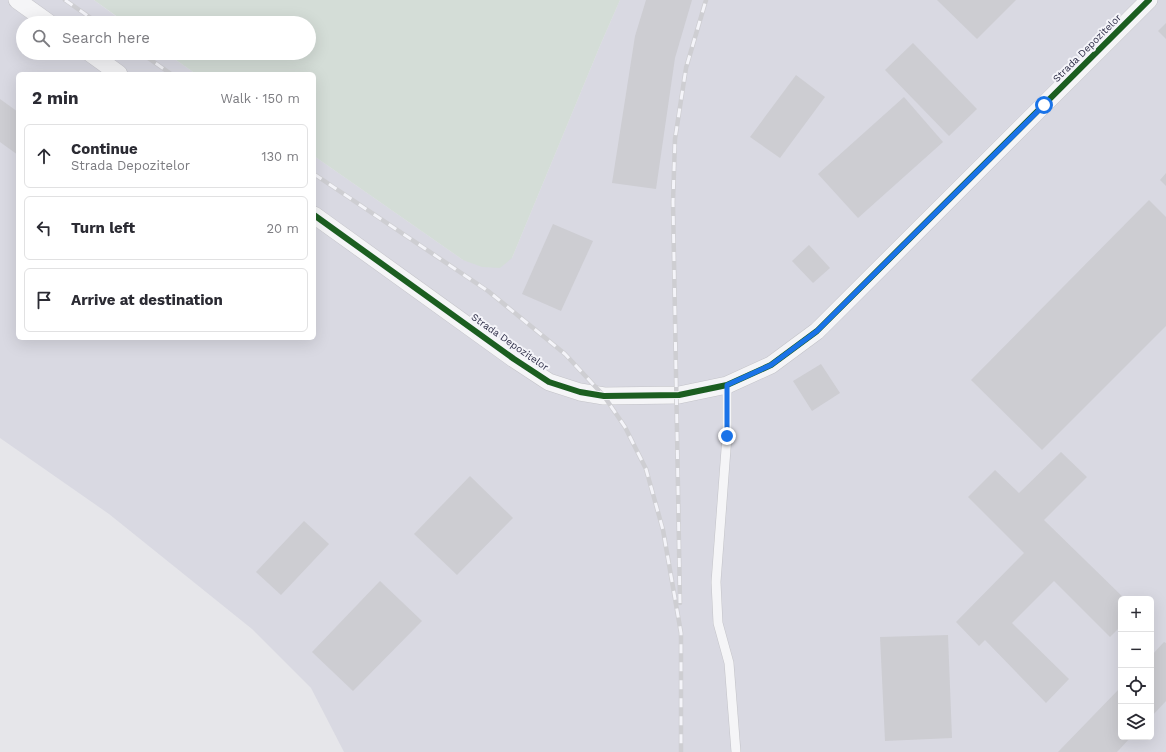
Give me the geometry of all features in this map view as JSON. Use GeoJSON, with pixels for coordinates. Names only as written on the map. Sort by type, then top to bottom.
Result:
{"type":"FeatureCollection","features":[{"type":"Feature","properties":{"kind":"street"},"geometry":{"type":"LineString","coordinates":[[17,0],[39,16]]}},
{"type":"Feature","properties":{"kind":"street","name":"Strada Depozitelor"},"geometry":{"type":"LineString","coordinates":[[316,215],[549,382],[580,392],[604,396],[680,395],[727,385],[771,365],[817,331],[1149,0]]}},
{"type":"Feature","properties":{"kind":"street"},"geometry":{"type":"LineString","coordinates":[[100,60],[116,72]]}},
{"type":"Feature","properties":{"kind":"lane"},"geometry":{"type":"LineString","coordinates":[[727,385],[727,436],[716,582],[718,623],[729,663],[736,752]]}},
{"type":"Feature","properties":{"kind":"shaded area"},"geometry":{"type":"Polygon","coordinates":[[[0,0],[94,0],[116,16],[16,16],[16,60],[176,60],[193,72],[16,72],[16,340],[316,340],[316,157],[463,260],[512,258],[620,0],[1166,0],[1166,752],[344,752],[311,688],[252,629],[109,514],[0,438],[0,0]]]}},
{"type":"Feature","properties":{"kind":"shaded area"},"geometry":{"type":"Polygon","coordinates":[[[94,0],[620,0],[512,258],[500,268],[482,267],[463,260],[316,157],[316,72],[193,72],[176,60],[316,60],[316,16],[116,16],[94,0]]]}},
{"type":"Feature","properties":{"kind":"building"},"geometry":{"type":"Polygon","coordinates":[[[646,0],[692,0],[675,58],[656,189],[612,183],[635,36],[646,0]]]}},
{"type":"Feature","properties":{"kind":"building"},"geometry":{"type":"Polygon","coordinates":[[[937,0],[1016,0],[977,39],[937,0]]]}},
{"type":"Feature","properties":{"kind":"building"},"geometry":{"type":"Polygon","coordinates":[[[1166,23],[1166,39],[1158,31],[1166,23]]]}},
{"type":"Feature","properties":{"kind":"building"},"geometry":{"type":"Polygon","coordinates":[[[913,43],[977,109],[949,136],[885,70],[913,43]]]}},
{"type":"Feature","properties":{"kind":"building"},"geometry":{"type":"Polygon","coordinates":[[[796,75],[825,97],[780,158],[750,137],[796,75]]]}},
{"type":"Feature","properties":{"kind":"building"},"geometry":{"type":"Polygon","coordinates":[[[904,97],[943,142],[858,218],[818,174],[904,97]]]}},
{"type":"Feature","properties":{"kind":"building"},"geometry":{"type":"Polygon","coordinates":[[[0,99],[16,111],[16,154],[0,142],[0,99]]]}},
{"type":"Feature","properties":{"kind":"building"},"geometry":{"type":"Polygon","coordinates":[[[1166,173],[1166,186],[1160,180],[1166,173]]]}},
{"type":"Feature","properties":{"kind":"building"},"geometry":{"type":"Polygon","coordinates":[[[1149,200],[1166,217],[1166,326],[1042,450],[971,380],[1149,200]]]}},
{"type":"Feature","properties":{"kind":"building"},"geometry":{"type":"Polygon","coordinates":[[[553,224],[593,241],[561,311],[522,294],[553,224]]]}},
{"type":"Feature","properties":{"kind":"building"},"geometry":{"type":"Polygon","coordinates":[[[809,245],[830,268],[813,283],[792,261],[809,245]]]}},
{"type":"Feature","properties":{"kind":"building"},"geometry":{"type":"Polygon","coordinates":[[[821,364],[840,393],[812,411],[793,381],[821,364]]]}},
{"type":"Feature","properties":{"kind":"building"},"geometry":{"type":"Polygon","coordinates":[[[1061,452],[1087,477],[1044,520],[1122,596],[1118,596],[1118,629],[1110,637],[1054,581],[1012,623],[1069,679],[1046,703],[985,640],[979,646],[956,622],[1024,553],[968,497],[995,470],[1019,493],[1061,452]]]}},
{"type":"Feature","properties":{"kind":"building"},"geometry":{"type":"Polygon","coordinates":[[[470,476],[513,518],[457,575],[414,534],[470,476]]]}},
{"type":"Feature","properties":{"kind":"building"},"geometry":{"type":"Polygon","coordinates":[[[304,521],[329,544],[281,595],[256,572],[304,521]]]}},
{"type":"Feature","properties":{"kind":"building"},"geometry":{"type":"Polygon","coordinates":[[[380,581],[422,621],[353,691],[312,652],[380,581]]]}},
{"type":"Feature","properties":{"kind":"building"},"geometry":{"type":"Polygon","coordinates":[[[948,635],[952,738],[885,741],[880,637],[948,635]]]}},
{"type":"Feature","properties":{"kind":"building"},"geometry":{"type":"Polygon","coordinates":[[[1164,642],[1166,643],[1166,701],[1154,714],[1154,668],[1154,653],[1164,642]]]}},
{"type":"Feature","properties":{"kind":"building"},"geometry":{"type":"Polygon","coordinates":[[[1118,690],[1118,740],[1128,740],[1117,752],[1058,752],[1118,690]]]}},
{"type":"Feature","properties":{"kind":"railway"},"geometry":{"type":"LineString","coordinates":[[65,0],[88,16]]}},
{"type":"Feature","properties":{"kind":"railway"},"geometry":{"type":"LineString","coordinates":[[680,603],[673,202],[675,139],[686,68],[706,0]]}},
{"type":"Feature","properties":{"kind":"railway"},"geometry":{"type":"LineString","coordinates":[[151,60],[168,72]]}},
{"type":"Feature","properties":{"kind":"railway"},"geometry":{"type":"LineString","coordinates":[[316,175],[488,291],[565,354],[604,396],[625,427],[646,469],[663,530],[681,633],[681,752]]}},
{"type":"Feature","properties":{"kind":"cycle path"},"geometry":{"type":"LineString","coordinates":[[316,216],[514,359],[549,382],[580,392],[604,396],[679,395],[727,385],[771,365],[817,331],[1149,0]]}},
{"type":"Feature","properties":{"kind":"route"},"geometry":{"type":"LineString","coordinates":[[727,436],[727,385],[771,365],[817,331],[1044,105]]}}]}
